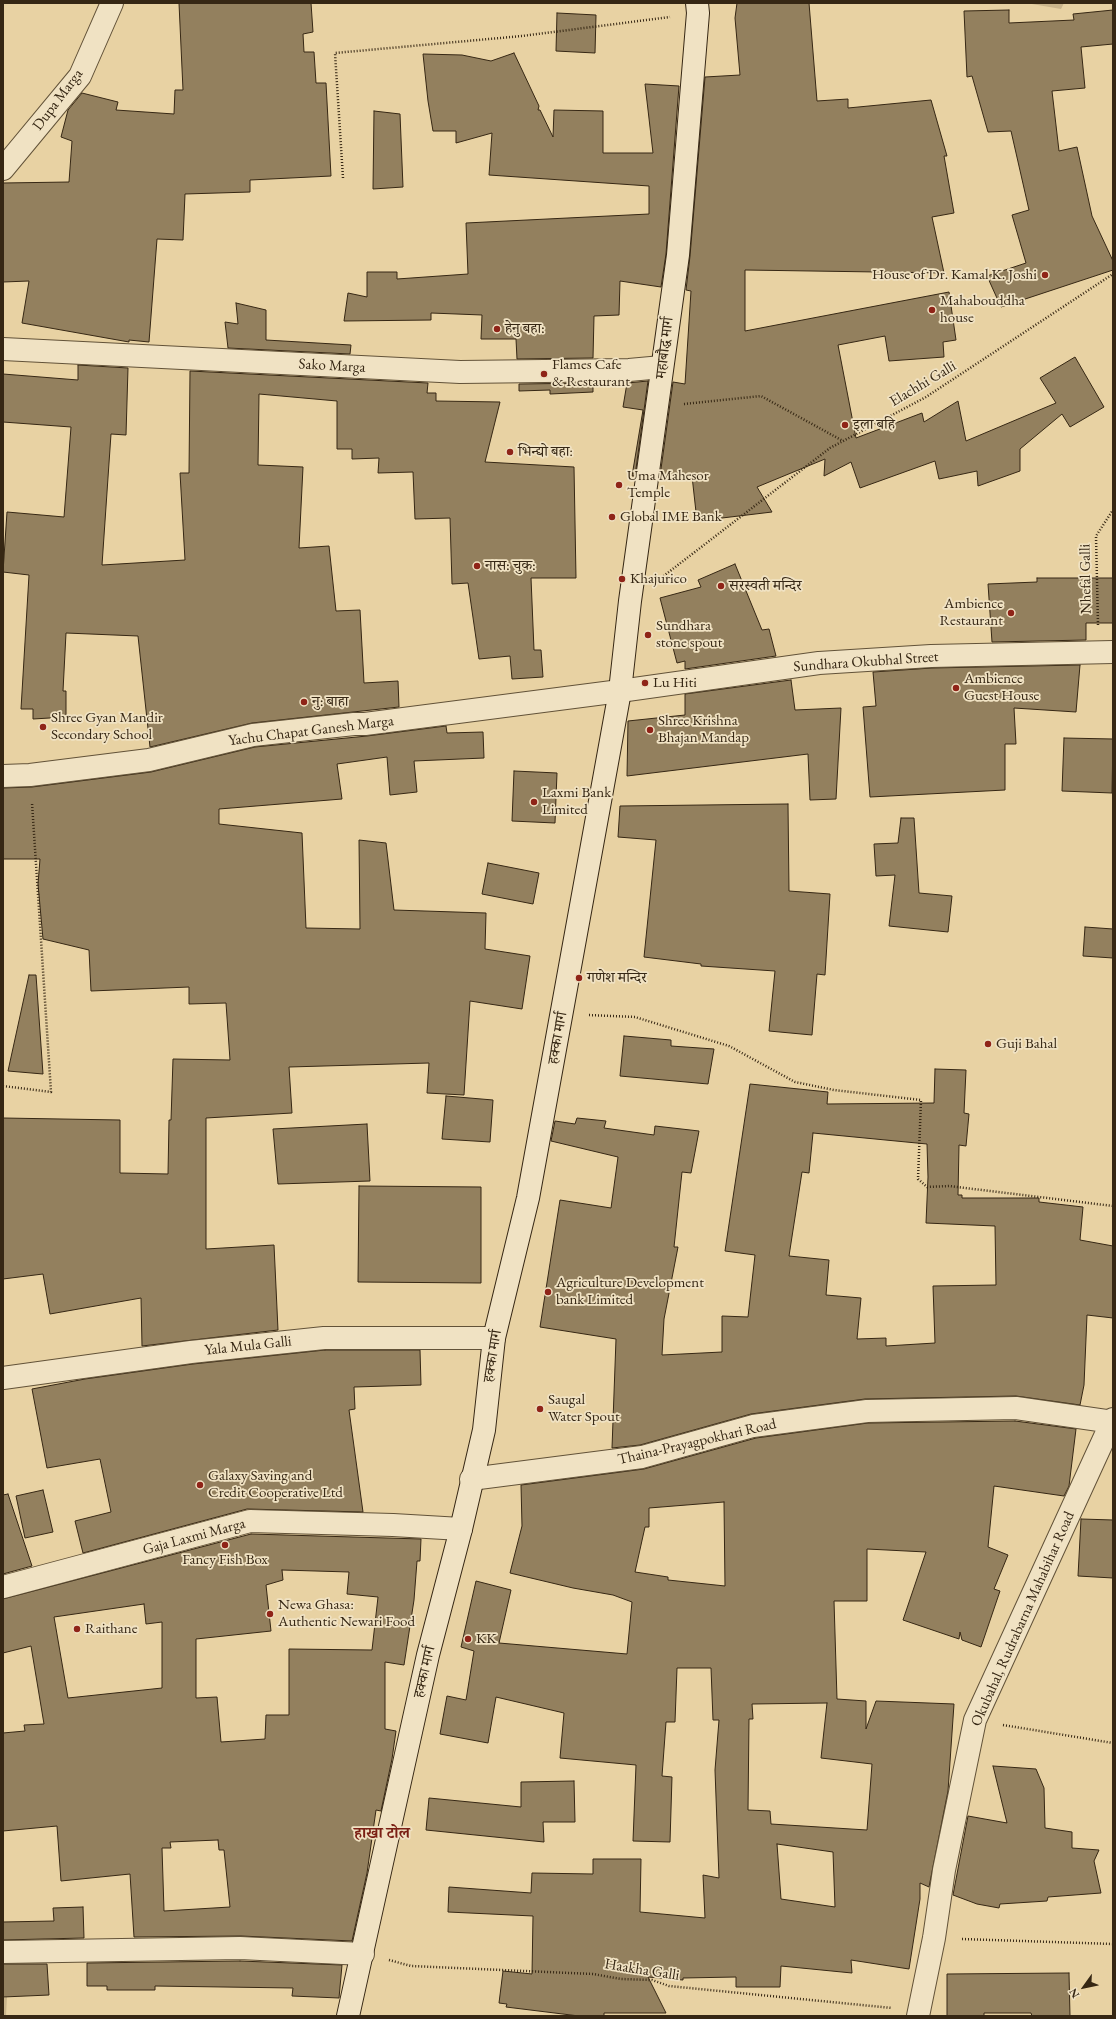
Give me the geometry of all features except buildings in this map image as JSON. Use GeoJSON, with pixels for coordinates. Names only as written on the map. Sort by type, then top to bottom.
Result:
{"type":"FeatureCollection","features":[{"type":"Feature","properties":{"kind":"street","name":"Dupa Marga"},"geometry":{"type":"LineString","coordinates":[[3,169],[80,76],[112,3]]}},
{"type":"Feature","properties":{"kind":"street","name":"महाबौद्ध मार्ग"},"geometry":{"type":"LineString","coordinates":[[620,691],[630,601],[678,255],[697,8]]}},
{"type":"Feature","properties":{"kind":"street","name":"Sako Marga"},"geometry":{"type":"LineString","coordinates":[[3,349],[460,372],[629,370],[662,367]]}},
{"type":"Feature","properties":{"kind":"street","name":"Sundhara Okubhal Street"},"geometry":{"type":"LineString","coordinates":[[620,691],[819,663],[932,656],[1106,652]]}},
{"type":"Feature","properties":{"kind":"street","name":"Yachu Chapat Ganesh Marga"},"geometry":{"type":"LineString","coordinates":[[3,776],[30,775],[149,760],[254,735],[365,724],[620,691]]}},
{"type":"Feature","properties":{"kind":"street","name":"हक्का मार्ग"},"geometry":{"type":"LineString","coordinates":[[348,2016],[428,1656],[461,1529],[471,1479],[484,1430],[494,1338],[528,1198],[563,1014],[620,691]]}},
{"type":"Feature","properties":{"kind":"street","name":"Yala Mula Galli"},"geometry":{"type":"LineString","coordinates":[[3,1378],[191,1352],[324,1338],[494,1338]]}},
{"type":"Feature","properties":{"kind":"street","name":"Thaina-Prayagpokhari Road"},"geometry":{"type":"LineString","coordinates":[[471,1479],[642,1457],[753,1426],[868,1411],[1016,1408],[1113,1421]]}},
{"type":"Feature","properties":{"kind":"street","name":"Okubahal, Rudrabarna Mahabihar Road"},"geometry":{"type":"LineString","coordinates":[[918,2013],[934,1938],[944,1870],[975,1720],[1113,1421]]}},
{"type":"Feature","properties":{"kind":"street","name":"Gaja Laxmi Marga"},"geometry":{"type":"LineString","coordinates":[[3,1587],[250,1521],[393,1525],[461,1529]]}},
{"type":"Feature","properties":{"kind":"street"},"geometry":{"type":"LineString","coordinates":[[3,1952],[240,1948],[363,1954]]}},
{"type":"Feature","properties":{"kind":"path"},"geometry":{"type":"LineString","coordinates":[[343,178],[335,53],[522,36],[697,8]]}},
{"type":"Feature","properties":{"kind":"path","name":"Elachhi Galli"},"geometry":{"type":"LineString","coordinates":[[630,601],[830,448],[926,397],[1113,274]]}},
{"type":"Feature","properties":{"kind":"path"},"geometry":{"type":"LineString","coordinates":[[659,398],[687,405],[761,396],[844,441]]}},
{"type":"Feature","properties":{"kind":"path","name":"Nhefal Galli"},"geometry":{"type":"LineString","coordinates":[[1106,652],[1096,536],[1113,510]]}},
{"type":"Feature","properties":{"kind":"path"},"geometry":{"type":"LineString","coordinates":[[3,1086],[51,1092],[30,775]]}},
{"type":"Feature","properties":{"kind":"path"},"geometry":{"type":"LineString","coordinates":[[563,1014],[635,1017],[729,1046],[795,1082],[834,1090],[922,1100],[918,1179],[927,1187],[949,1186],[1113,1206]]}},
{"type":"Feature","properties":{"kind":"path"},"geometry":{"type":"LineString","coordinates":[[975,1720],[1113,1743]]}},
{"type":"Feature","properties":{"kind":"path"},"geometry":{"type":"LineString","coordinates":[[934,1938],[1113,1944]]}},
{"type":"Feature","properties":{"kind":"path","name":"Haakha Galli"},"geometry":{"type":"LineString","coordinates":[[363,1954],[411,1966],[594,1974],[621,1979],[652,1980],[669,1986],[918,2013]]}},
{"type":"Feature","properties":{"kind":"shaded area"},"geometry":{"type":"Polygon","coordinates":[[[1026,3],[1064,3],[1061,9],[1026,3]]]}},
{"type":"Feature","properties":{"kind":"shaded area"},"geometry":{"type":"Polygon","coordinates":[[[7,1997],[6,2016],[3,2016],[3,1998],[7,1997]]]}},
{"type":"Feature","properties":{"kind":"place","name":"House of Dr. Kamal K. Joshi"},"geometry":{"type":"Point","coordinates":[1045,275]}},
{"type":"Feature","properties":{"kind":"place","name":"Mahabouddha house"},"geometry":{"type":"Point","coordinates":[932,310]}},
{"type":"Feature","properties":{"kind":"place","name":"हेनु बहा:"},"geometry":{"type":"Point","coordinates":[497,329]}},
{"type":"Feature","properties":{"kind":"place","name":"Flames Cafe & Restaurant"},"geometry":{"type":"Point","coordinates":[544,374]}},
{"type":"Feature","properties":{"kind":"place","name":"इला बहि"},"geometry":{"type":"Point","coordinates":[845,425]}},
{"type":"Feature","properties":{"kind":"place","name":"भिन्द्यो बहा:"},"geometry":{"type":"Point","coordinates":[510,452]}},
{"type":"Feature","properties":{"kind":"place","name":"Uma Mahesor Temple"},"geometry":{"type":"Point","coordinates":[619,485]}},
{"type":"Feature","properties":{"kind":"place","name":"Global IME Bank"},"geometry":{"type":"Point","coordinates":[612,517]}},
{"type":"Feature","properties":{"kind":"place","name":"नास: चुक:"},"geometry":{"type":"Point","coordinates":[477,566]}},
{"type":"Feature","properties":{"kind":"place","name":"Khajurico"},"geometry":{"type":"Point","coordinates":[622,579]}},
{"type":"Feature","properties":{"kind":"place","name":"सरस्वती मन्दिर"},"geometry":{"type":"Point","coordinates":[721,586]}},
{"type":"Feature","properties":{"kind":"place","name":"Ambience Restaurant"},"geometry":{"type":"Point","coordinates":[1011,613]}},
{"type":"Feature","properties":{"kind":"place","name":"Sundhara stone spout"},"geometry":{"type":"Point","coordinates":[648,635]}},
{"type":"Feature","properties":{"kind":"place","name":"Lu Hiti"},"geometry":{"type":"Point","coordinates":[645,683]}},
{"type":"Feature","properties":{"kind":"place","name":"Ambience Guest House"},"geometry":{"type":"Point","coordinates":[956,688]}},
{"type":"Feature","properties":{"kind":"place","name":"नु: बाहा"},"geometry":{"type":"Point","coordinates":[304,702]}},
{"type":"Feature","properties":{"kind":"place","name":"Shree Gyan Mandir Secondary School"},"geometry":{"type":"Point","coordinates":[43,727]}},
{"type":"Feature","properties":{"kind":"place","name":"Shree Krishna Bhajan Mandap"},"geometry":{"type":"Point","coordinates":[650,730]}},
{"type":"Feature","properties":{"kind":"place","name":"Laxmi Bank Limited"},"geometry":{"type":"Point","coordinates":[534,802]}},
{"type":"Feature","properties":{"kind":"place","name":"गणेश मन्दिर"},"geometry":{"type":"Point","coordinates":[579,978]}},
{"type":"Feature","properties":{"kind":"place","name":"Guji Bahal"},"geometry":{"type":"Point","coordinates":[988,1044]}},
{"type":"Feature","properties":{"kind":"place","name":"Agriculture Development bank Limited"},"geometry":{"type":"Point","coordinates":[548,1292]}},
{"type":"Feature","properties":{"kind":"place","name":"Saugal Water Spout"},"geometry":{"type":"Point","coordinates":[540,1409]}},
{"type":"Feature","properties":{"kind":"place","name":"Galaxy Saving and Credit Cooperative Ltd"},"geometry":{"type":"Point","coordinates":[200,1485]}},
{"type":"Feature","properties":{"kind":"place","name":"Fancy Fish Box"},"geometry":{"type":"Point","coordinates":[225,1545]}},
{"type":"Feature","properties":{"kind":"place","name":"Newa Ghasa: Authentic Newari Food"},"geometry":{"type":"Point","coordinates":[270,1614]}},
{"type":"Feature","properties":{"kind":"place","name":"Raithane"},"geometry":{"type":"Point","coordinates":[77,1629]}},
{"type":"Feature","properties":{"kind":"place","name":"KK"},"geometry":{"type":"Point","coordinates":[468,1639]}},
{"type":"Feature","properties":{"kind":"district","name":"हाखा टोल"},"geometry":{"type":"Point","coordinates":[382,1834]}}]}
